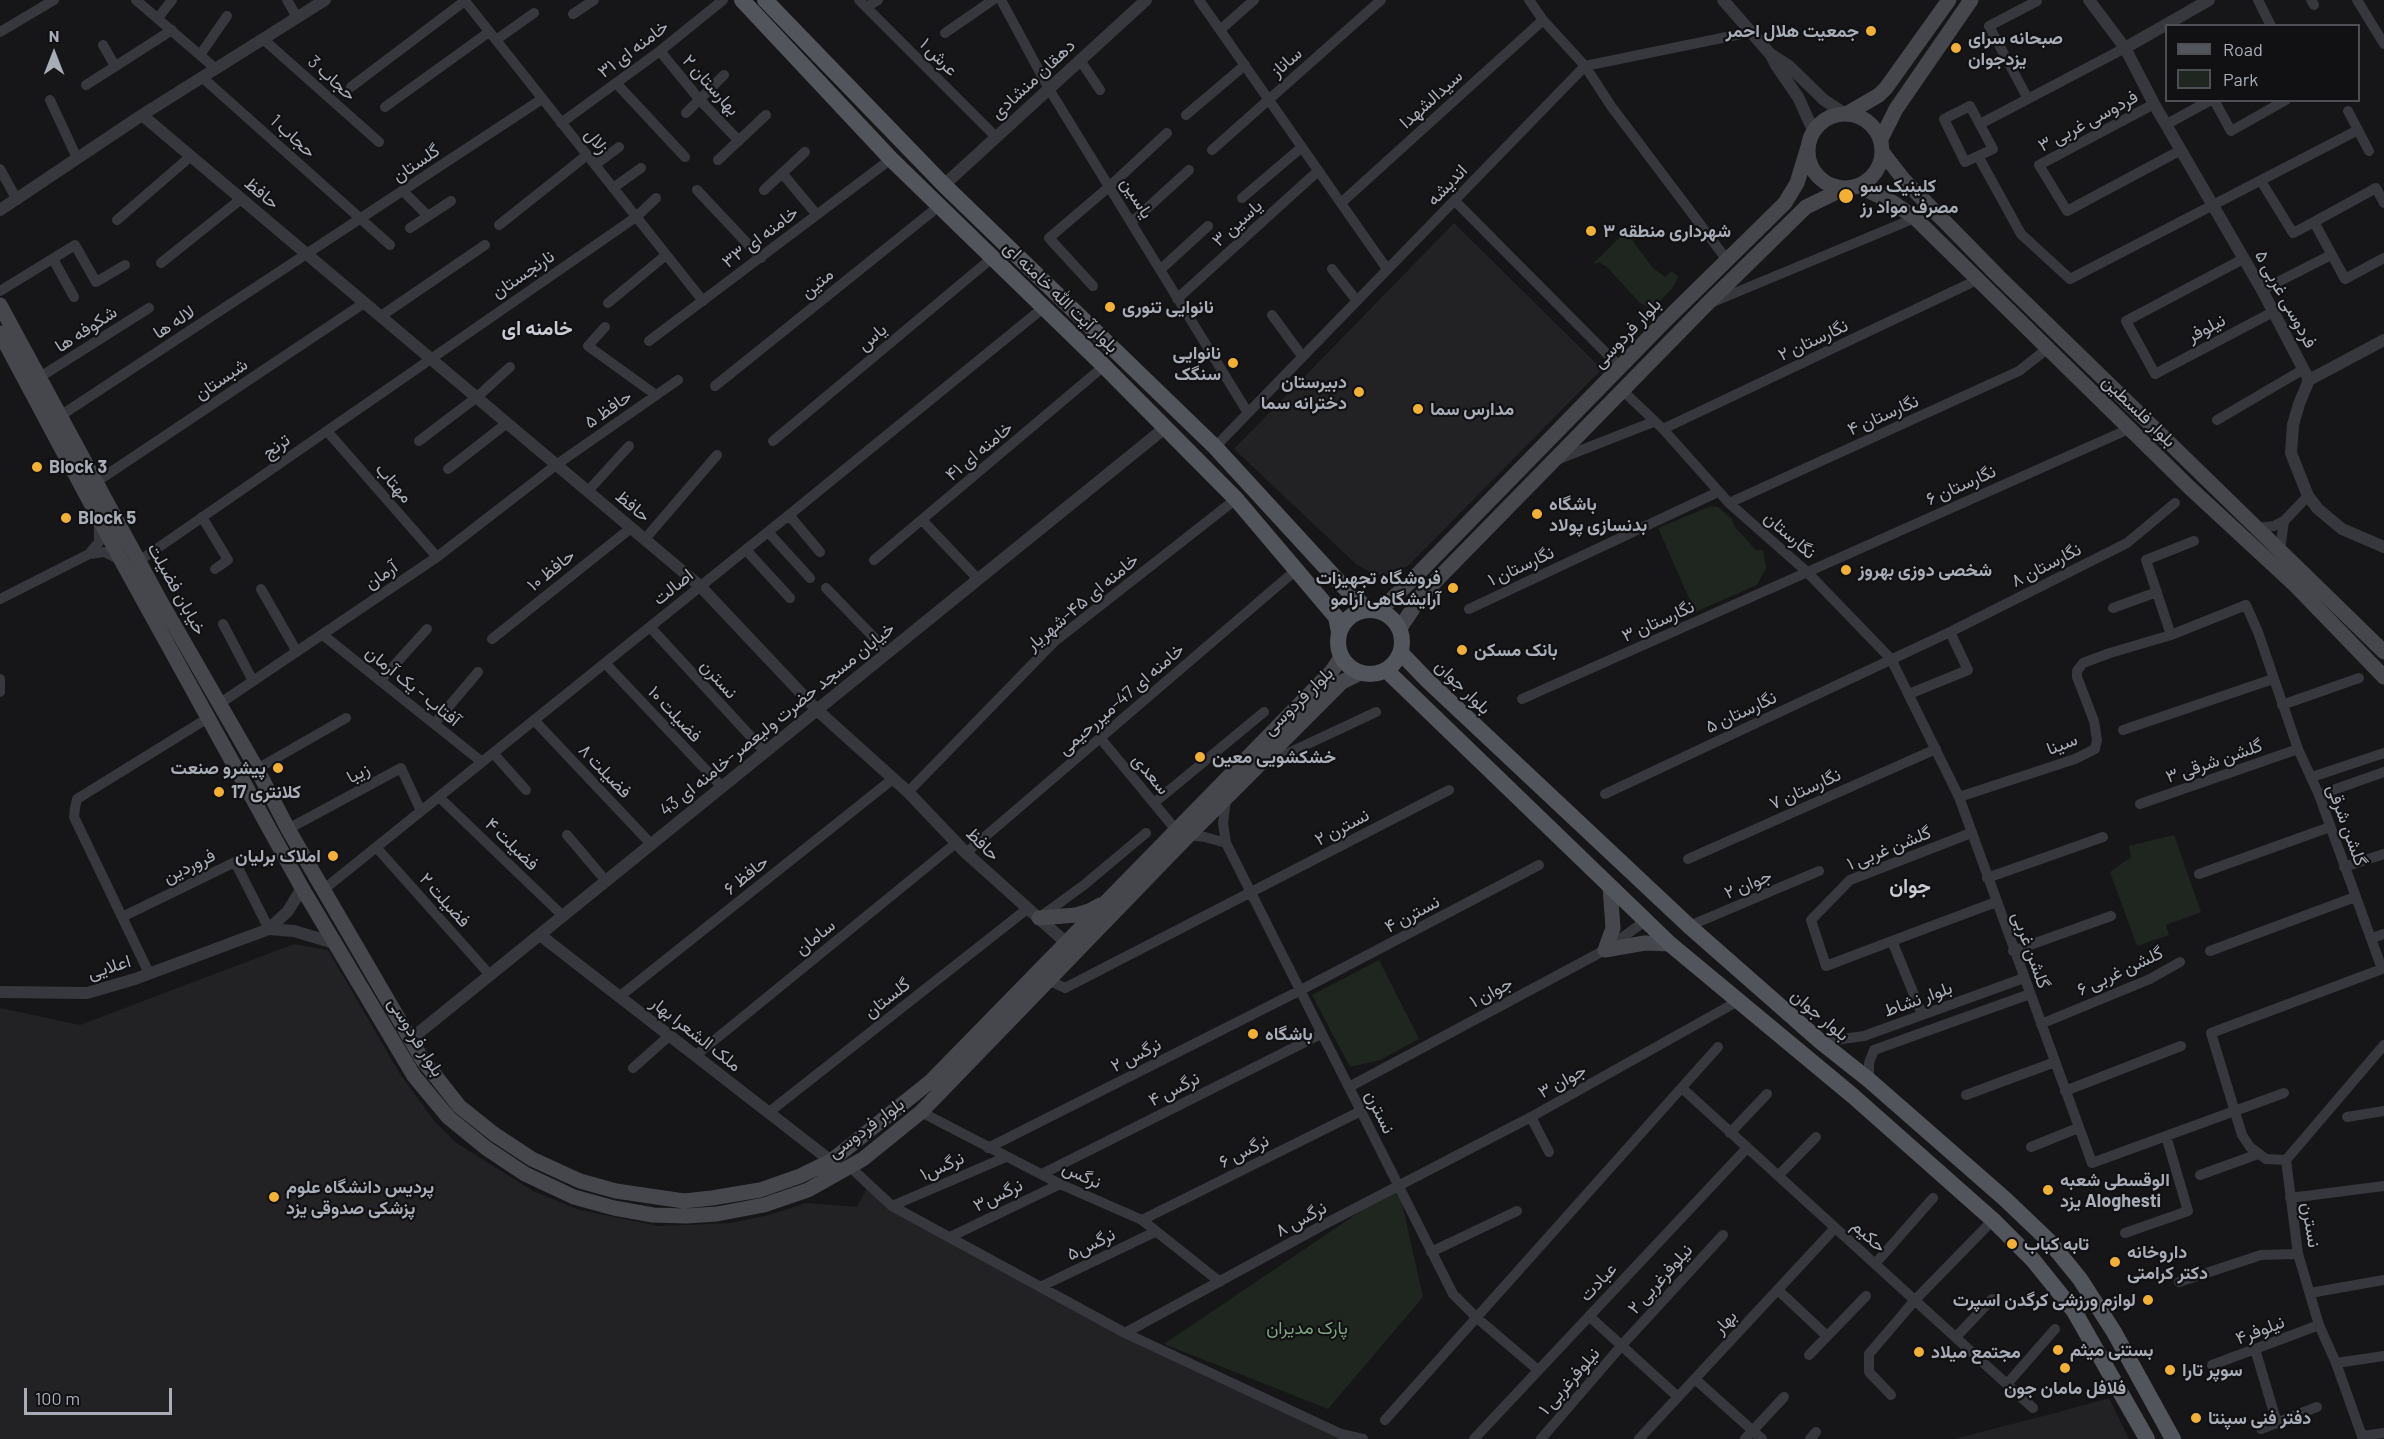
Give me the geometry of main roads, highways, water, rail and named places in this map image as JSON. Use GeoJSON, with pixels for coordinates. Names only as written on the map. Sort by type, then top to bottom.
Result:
{"type":"FeatureCollection","features":[{"type":"Feature","properties":{"kind":"main road","name":"بلوار آیت الله خامنه ای"},"geometry":{"type":"LineString","coordinates":[[742,0],[891,159],[1236,498],[1336,617],[1339,632]]}},
{"type":"Feature","properties":{"kind":"main road","name":"بلوار آیت الله خامنه ای"},"geometry":{"type":"LineString","coordinates":[[765,0],[944,185],[1215,447],[1339,582],[1373,610]]}},
{"type":"Feature","properties":{"kind":"main road"},"geometry":{"type":"LineString","coordinates":[[1949,0],[1879,95],[1846,113],[1833,115],[1813,130],[1808,147],[1809,162],[1816,175],[1828,185],[1851,187],[1870,179],[1875,173],[1879,167],[1882,146],[1902,102],[1971,0]]}},
{"type":"Feature","properties":{"kind":"main road"},"geometry":{"type":"LineString","coordinates":[[1886,88],[1886,94],[1890,100],[1902,102]]}},
{"type":"Feature","properties":{"kind":"main road"},"geometry":{"type":"LineString","coordinates":[[1846,113],[1862,117],[1873,126],[1882,146]]}},
{"type":"Feature","properties":{"kind":"main road","name":"بلوار فلسطین"},"geometry":{"type":"LineString","coordinates":[[1882,146],[1904,180],[1999,277],[2384,652]]}},
{"type":"Feature","properties":{"kind":"main road","name":"بلوار فردوسی"},"geometry":{"type":"LineString","coordinates":[[1373,610],[1410,582],[1785,203],[1797,183],[1808,147]]}},
{"type":"Feature","properties":{"kind":"main road"},"geometry":{"type":"LineString","coordinates":[[1892,202],[1893,188],[1904,180]]}},
{"type":"Feature","properties":{"kind":"main road"},"geometry":{"type":"LineString","coordinates":[[1797,183],[1809,189],[1815,202]]}},
{"type":"Feature","properties":{"kind":"main road","name":"بلوار فلسطین"},"geometry":{"type":"LineString","coordinates":[[1851,187],[1892,202],[1915,218],[2129,429],[2296,586],[2384,677]]}},
{"type":"Feature","properties":{"kind":"main road","name":"بلوار فردوسی"},"geometry":{"type":"LineString","coordinates":[[1400,628],[1422,595],[1622,390],[1806,207],[1851,187]]}},
{"type":"Feature","properties":{"kind":"main road","name":"خیابان فضیلت"},"geometry":{"type":"LineString","coordinates":[[0,305],[6,335],[99,518],[319,915]]}},
{"type":"Feature","properties":{"kind":"main road","name":"خیابان فضیلت"},"geometry":{"type":"LineString","coordinates":[[6,335],[40,377],[139,561],[323,890]]}},
{"type":"Feature","properties":{"kind":"main road"},"geometry":{"type":"LineString","coordinates":[[1318,595],[1324,599],[1331,598],[1339,582]]}},
{"type":"Feature","properties":{"kind":"main road"},"geometry":{"type":"LineString","coordinates":[[1373,610],[1389,615],[1400,628],[1403,640],[1401,653],[1395,663],[1386,670],[1370,674],[1360,673],[1341,657],[1338,644],[1339,632],[1350,616],[1373,610]]}},
{"type":"Feature","properties":{"kind":"main road","name":"بلوار جوان"},"geometry":{"type":"LineString","coordinates":[[1401,653],[1689,926],[1821,1042],[1869,1080],[2005,1199],[2049,1241],[2080,1279],[2114,1332],[2173,1439]]}},
{"type":"Feature","properties":{"kind":"main road","name":"بلوار فردوسی"},"geometry":{"type":"LineString","coordinates":[[323,890],[422,1059],[459,1106],[494,1134],[532,1160],[580,1181],[616,1191],[684,1201],[760,1190],[800,1176],[831,1161],[931,1081],[1072,948],[1183,833],[1332,671],[1341,657]]}},
{"type":"Feature","properties":{"kind":"main road"},"geometry":{"type":"LineString","coordinates":[[1401,685],[1404,673],[1415,667]]}},
{"type":"Feature","properties":{"kind":"main road"},"geometry":{"type":"LineString","coordinates":[[1386,670],[1670,944],[1853,1096],[1993,1220],[2033,1260],[2074,1311],[2147,1439]]}},
{"type":"Feature","properties":{"kind":"main road","name":"بلوار فردوسی"},"geometry":{"type":"LineString","coordinates":[[319,915],[414,1076],[448,1117],[486,1148],[525,1174],[574,1197],[614,1208],[653,1215],[717,1214],[764,1206],[808,1191],[863,1159],[921,1112],[1050,981],[1110,899],[1183,833],[1226,799],[1342,682],[1360,673]]}},
{"type":"Feature","properties":{"kind":"main road"},"geometry":{"type":"LineString","coordinates":[[1610,887],[1613,928],[1605,950],[1645,943],[1670,944]]}},
{"type":"Feature","properties":{"kind":"main road"},"geometry":{"type":"LineString","coordinates":[[1033,914],[1076,915],[1089,911],[1110,899]]}},
{"type":"Feature","properties":{"kind":"main road"},"geometry":{"type":"LineString","coordinates":[[1645,921],[1662,900]]}},
{"type":"Feature","properties":{"kind":"place","name":"جمعیت هلال احمر"},"geometry":{"type":"Point","coordinates":[1871,31]}},
{"type":"Feature","properties":{"kind":"place","name":"صبحانه سرای یزدجوان"},"geometry":{"type":"Point","coordinates":[1956,48]}},
{"type":"Feature","properties":{"kind":"place","name":"کلینیک سو مصرف مواد رز"},"geometry":{"type":"Point","coordinates":[1846,196]}},
{"type":"Feature","properties":{"kind":"place","name":"شهرداری منطقه ۳"},"geometry":{"type":"Point","coordinates":[1591,231]}},
{"type":"Feature","properties":{"kind":"place","name":"نانوایی تنوری"},"geometry":{"type":"Point","coordinates":[1110,307]}},
{"type":"Feature","properties":{"kind":"place","name":"نانوایی سنگک"},"geometry":{"type":"Point","coordinates":[1233,363]}},
{"type":"Feature","properties":{"kind":"place","name":"دبیرستان دخترانه سما"},"geometry":{"type":"Point","coordinates":[1359,392]}},
{"type":"Feature","properties":{"kind":"place","name":"مدارس سما"},"geometry":{"type":"Point","coordinates":[1418,409]}},
{"type":"Feature","properties":{"kind":"place","name":"Block 3"},"geometry":{"type":"Point","coordinates":[37,467]}},
{"type":"Feature","properties":{"kind":"place","name":"باشگاه بدنسازی پولاد"},"geometry":{"type":"Point","coordinates":[1537,514]}},
{"type":"Feature","properties":{"kind":"place","name":"Block 5"},"geometry":{"type":"Point","coordinates":[66,518]}},
{"type":"Feature","properties":{"kind":"place","name":"شخصی دوزی بهروز"},"geometry":{"type":"Point","coordinates":[1846,570]}},
{"type":"Feature","properties":{"kind":"place","name":"فروشگاه تجهیزات آرایشگاهی آرامو"},"geometry":{"type":"Point","coordinates":[1453,588]}},
{"type":"Feature","properties":{"kind":"place","name":"بانک مسکن"},"geometry":{"type":"Point","coordinates":[1462,650]}},
{"type":"Feature","properties":{"kind":"place","name":"خشکشویی معین"},"geometry":{"type":"Point","coordinates":[1200,757]}},
{"type":"Feature","properties":{"kind":"place","name":"پیشرو صنعت"},"geometry":{"type":"Point","coordinates":[278,768]}},
{"type":"Feature","properties":{"kind":"place","name":"کلانتری 17"},"geometry":{"type":"Point","coordinates":[219,792]}},
{"type":"Feature","properties":{"kind":"place","name":"املاک برلیان"},"geometry":{"type":"Point","coordinates":[333,856]}},
{"type":"Feature","properties":{"kind":"place","name":"باشگاه"},"geometry":{"type":"Point","coordinates":[1253,1034]}},
{"type":"Feature","properties":{"kind":"place","name":"الوقسطی شعبه یزد Aloghesti"},"geometry":{"type":"Point","coordinates":[2048,1190]}},
{"type":"Feature","properties":{"kind":"place","name":"پردیس دانشگاه علوم پزشکی صدوقی یزد"},"geometry":{"type":"Point","coordinates":[274,1197]}},
{"type":"Feature","properties":{"kind":"place","name":"تابه کباب"},"geometry":{"type":"Point","coordinates":[2012,1244]}},
{"type":"Feature","properties":{"kind":"place","name":"داروخانه دکتر کرامتی"},"geometry":{"type":"Point","coordinates":[2115,1262]}},
{"type":"Feature","properties":{"kind":"place","name":"لوازم ورزشی کرگدن اسپرت"},"geometry":{"type":"Point","coordinates":[2148,1300]}},
{"type":"Feature","properties":{"kind":"place","name":"بستنی میثم"},"geometry":{"type":"Point","coordinates":[2058,1350]}},
{"type":"Feature","properties":{"kind":"place","name":"مجتمع میلاد"},"geometry":{"type":"Point","coordinates":[1919,1352]}},
{"type":"Feature","properties":{"kind":"place","name":"فلافل مامان جون"},"geometry":{"type":"Point","coordinates":[2065,1368]}},
{"type":"Feature","properties":{"kind":"place","name":"سوپر تارا"},"geometry":{"type":"Point","coordinates":[2170,1370]}},
{"type":"Feature","properties":{"kind":"place","name":"دفتر فنی سپنتا"},"geometry":{"type":"Point","coordinates":[2196,1418]}},
{"type":"Feature","properties":{"kind":"district","name":"خامنه ای"},"geometry":{"type":"Point","coordinates":[537,328]}},
{"type":"Feature","properties":{"kind":"district","name":"جوان"},"geometry":{"type":"Point","coordinates":[1910,886]}},
{"type":"Feature","properties":{"kind":"park label","name":"پارک مدیران"},"geometry":{"type":"Point","coordinates":[1307,1328]}}]}
